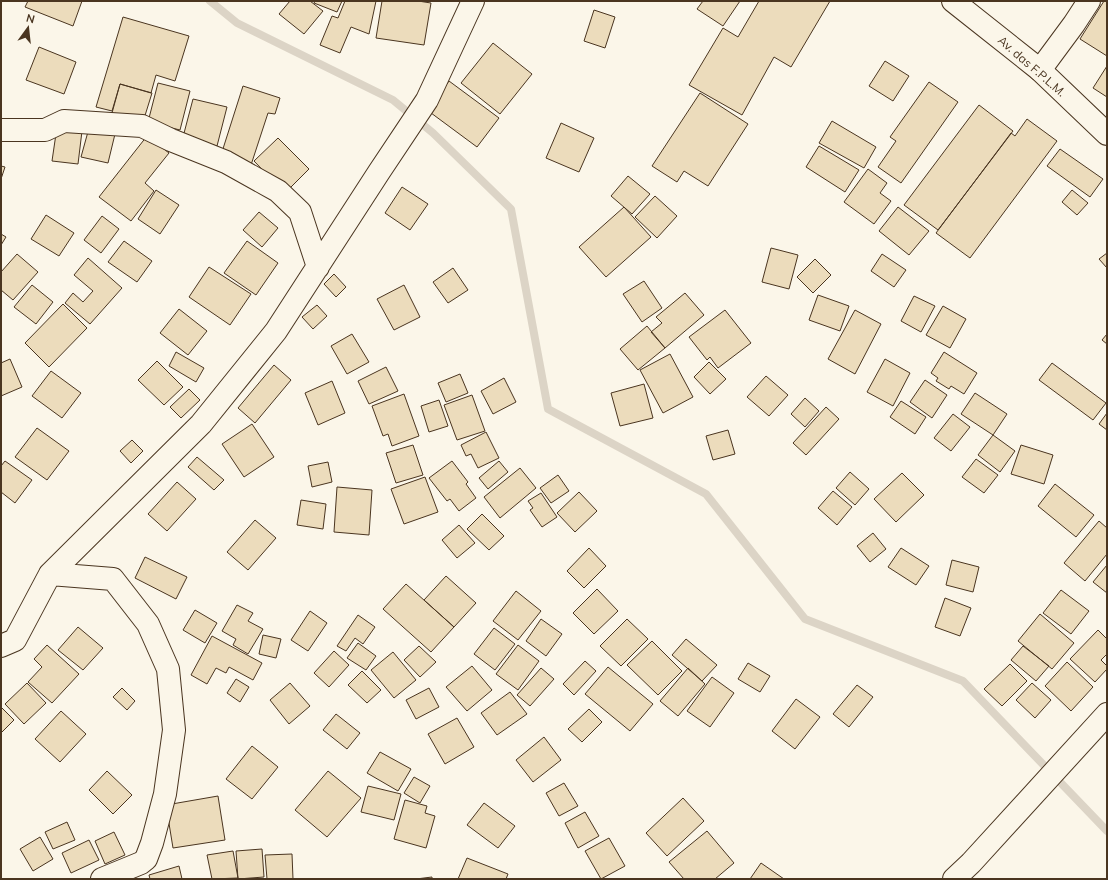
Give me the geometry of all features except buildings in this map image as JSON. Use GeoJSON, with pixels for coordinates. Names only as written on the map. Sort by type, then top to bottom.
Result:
{"type":"FeatureCollection","features":[{"type":"Feature","properties":{"kind":"street"},"geometry":{"type":"LineString","coordinates":[[1,646],[15,640],[50,574],[200,424],[276,331],[378,172],[427,100],[473,1]]}},
{"type":"Feature","properties":{"kind":"street","name":"Av. das F.P.L.M."},"geometry":{"type":"LineString","coordinates":[[953,1],[1040,70],[1107,134]]}},
{"type":"Feature","properties":{"kind":"street"},"geometry":{"type":"LineString","coordinates":[[1040,70],[1089,1]]}},
{"type":"Feature","properties":{"kind":"street"},"geometry":{"type":"LineString","coordinates":[[1,130],[45,130],[64,121],[142,126],[171,140],[226,162],[278,191],[300,212],[318,267]]}},
{"type":"Feature","properties":{"kind":"street"},"geometry":{"type":"LineString","coordinates":[[50,574],[114,579],[148,624],[168,669],[174,730],[165,794],[152,843],[142,871],[102,879]]}},
{"type":"Feature","properties":{"kind":"street"},"geometry":{"type":"LineString","coordinates":[[954,879],[971,863],[1107,714]]}},
{"type":"Feature","properties":{"kind":"waterway"},"geometry":{"type":"LineString","coordinates":[[210,1],[237,23],[393,100],[433,133],[511,209],[548,409],[706,494],[805,619],[963,681],[1107,831]]}}]}
